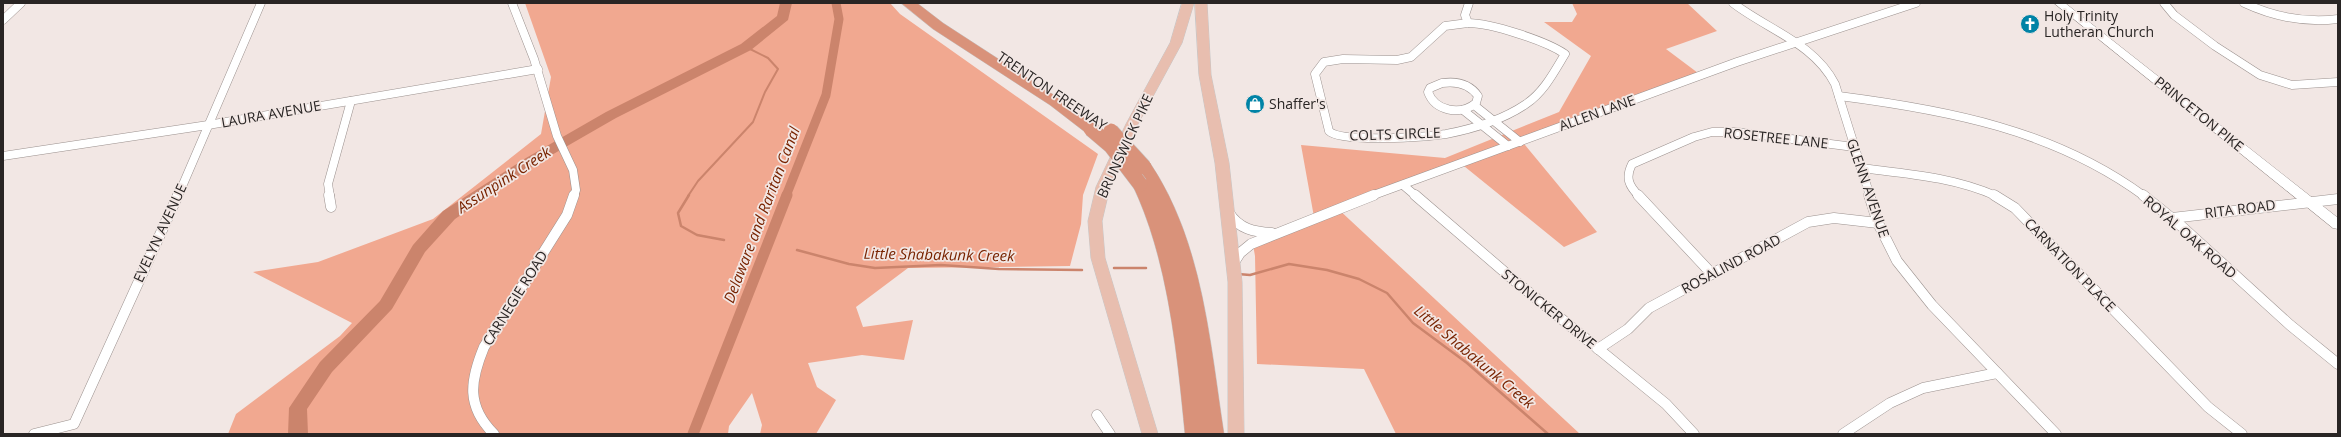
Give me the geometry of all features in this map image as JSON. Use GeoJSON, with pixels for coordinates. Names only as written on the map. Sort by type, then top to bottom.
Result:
{"type":"FeatureCollection","features":[{"type":"Feature","properties":{"kind":"highway","name":"TRENTON FREEWAY"},"geometry":{"type":"LineString","coordinates":[[908,3],[938,26],[1055,102],[1093,123]]}},
{"type":"Feature","properties":{"kind":"highway","name":"TRENTON FREEWAY"},"geometry":{"type":"LineString","coordinates":[[920,3],[1093,123],[1111,146],[1142,176],[1167,208],[1184,260],[1191,289],[1214,434]]}},
{"type":"Feature","properties":{"kind":"highway","name":"TRENTON FREEWAY"},"geometry":{"type":"LineString","coordinates":[[1142,176],[1163,240],[1191,387],[1194,434]]}},
{"type":"Feature","properties":{"kind":"main road","name":"BRUNSWICK PIKE"},"geometry":{"type":"LineString","coordinates":[[1150,434],[1098,258],[1095,221],[1103,187],[1132,124],[1176,43],[1188,3]]}},
{"type":"Feature","properties":{"kind":"main road"},"geometry":{"type":"LineString","coordinates":[[1201,3],[1206,75],[1229,212],[1234,272],[1236,434]]}},
{"type":"Feature","properties":{"kind":"main road","name":"PRINCETON PIKE"},"geometry":{"type":"LineString","coordinates":[[2059,3],[2338,225]]}},
{"type":"Feature","properties":{"kind":"street"},"geometry":{"type":"LineString","coordinates":[[3,20],[21,3]]}},
{"type":"Feature","properties":{"kind":"street","name":"EVELYN AVENUE"},"geometry":{"type":"LineString","coordinates":[[34,434],[74,424],[261,3]]}},
{"type":"Feature","properties":{"kind":"street","name":"CARNEGIE ROAD"},"geometry":{"type":"LineString","coordinates":[[494,434],[484,425],[475,409],[471,392],[473,374],[484,348],[572,204],[576,185],[565,150],[557,136],[538,69],[512,3]]}},
{"type":"Feature","properties":{"kind":"street"},"geometry":{"type":"LineString","coordinates":[[1468,23],[1465,15],[1469,3]]}},
{"type":"Feature","properties":{"kind":"street","name":"GLENN AVENUE"},"geometry":{"type":"LineString","coordinates":[[1733,3],[1812,53],[1827,66],[1831,72],[1839,96],[1878,223],[1897,261],[1916,287],[2056,434]]}},
{"type":"Feature","properties":{"kind":"street","name":"ALLEN LANE"},"geometry":{"type":"LineString","coordinates":[[1234,272],[1246,246],[1281,231],[1737,62],[1916,3]]}},
{"type":"Feature","properties":{"kind":"street"},"geometry":{"type":"LineString","coordinates":[[2164,3],[2167,9],[2174,15],[2240,63],[2261,76],[2284,83],[2301,85],[2338,82]]}},
{"type":"Feature","properties":{"kind":"street"},"geometry":{"type":"LineString","coordinates":[[2244,3],[2269,13],[2298,19],[2321,21],[2338,19]]}},
{"type":"Feature","properties":{"kind":"street","name":"COLTS CIRCLE"},"geometry":{"type":"LineString","coordinates":[[1468,23],[1477,23],[1560,49],[1565,54],[1542,90],[1525,105],[1491,119],[1445,134],[1363,137],[1334,135],[1328,129],[1315,74],[1324,62],[1343,59],[1397,60],[1411,57],[1446,26],[1468,23]]}},
{"type":"Feature","properties":{"kind":"street","name":"LAURA AVENUE"},"geometry":{"type":"LineString","coordinates":[[3,156],[208,125],[538,69]]}},
{"type":"Feature","properties":{"kind":"street"},"geometry":{"type":"LineString","coordinates":[[1442,83],[1465,85],[1476,92],[1478,96],[1478,101],[1474,106],[1463,110],[1446,109],[1432,102],[1429,97],[1430,88],[1442,83]]}},
{"type":"Feature","properties":{"kind":"street"},"geometry":{"type":"LineString","coordinates":[[2327,83],[2338,90]]}},
{"type":"Feature","properties":{"kind":"street","name":"ROYAL OAK ROAD"},"geometry":{"type":"LineString","coordinates":[[1839,96],[1941,110],[1979,118],[2024,133],[2094,164],[2137,190],[2172,218],[2276,313],[2338,364]]}},
{"type":"Feature","properties":{"kind":"street"},"geometry":{"type":"LineString","coordinates":[[331,207],[328,184],[351,100]]}},
{"type":"Feature","properties":{"kind":"street"},"geometry":{"type":"LineString","coordinates":[[1474,106],[1520,142]]}},
{"type":"Feature","properties":{"kind":"street"},"geometry":{"type":"LineString","coordinates":[[1463,110],[1508,146]]}},
{"type":"Feature","properties":{"kind":"street","name":"ROSETREE LANE"},"geometry":{"type":"LineString","coordinates":[[1712,274],[1630,187],[1626,174],[1632,164],[1694,137],[1718,132],[1737,132],[1854,147]]}},
{"type":"Feature","properties":{"kind":"street","name":"CARNATION PLACE"},"geometry":{"type":"LineString","coordinates":[[1861,168],[1959,182],[1983,189],[2005,201],[2015,208],[2208,407],[2242,434]]}},
{"type":"Feature","properties":{"kind":"street","name":"STONICKER DRIVE"},"geometry":{"type":"LineString","coordinates":[[1403,185],[1514,281],[1666,404],[1694,434]]}},
{"type":"Feature","properties":{"kind":"street","name":"RITA ROAD"},"geometry":{"type":"LineString","coordinates":[[2172,218],[2308,201],[2338,199]]}},
{"type":"Feature","properties":{"kind":"street","name":"ALLEN LANE"},"geometry":{"type":"LineString","coordinates":[[1229,212],[1237,224],[1252,231],[1271,233],[1281,231]]}},
{"type":"Feature","properties":{"kind":"street","name":"ROSALIND ROAD"},"geometry":{"type":"LineString","coordinates":[[1598,349],[1628,329],[1649,308],[1815,220],[1834,218],[1878,223]]}},
{"type":"Feature","properties":{"kind":"street"},"geometry":{"type":"LineString","coordinates":[[1843,434],[1890,403],[1923,388],[1997,373]]}},
{"type":"Feature","properties":{"kind":"street"},"geometry":{"type":"LineString","coordinates":[[1098,415],[1110,434]]}},
{"type":"Feature","properties":{"kind":"shaded area"},"geometry":{"type":"Polygon","coordinates":[[[525,3],[890,3],[900,14],[1098,154],[1083,195],[1081,224],[1070,266],[908,268],[856,307],[863,327],[913,320],[904,360],[862,355],[808,363],[817,387],[836,400],[816,434],[760,434],[762,425],[752,393],[729,426],[728,434],[228,434],[236,414],[340,336],[352,323],[253,272],[318,262],[433,219],[541,134],[551,77],[525,3]]]}},
{"type":"Feature","properties":{"kind":"shaded area"},"geometry":{"type":"Polygon","coordinates":[[[1572,3],[1687,3],[1717,31],[1666,49],[1698,73],[1520,139],[1597,232],[1564,247],[1459,162],[1336,207],[1580,434],[1396,434],[1364,369],[1257,364],[1255,256],[1252,239],[1314,217],[1301,145],[1445,158],[1559,112],[1591,56],[1544,22],[1572,22],[1577,14],[1572,3]]]}},
{"type":"Feature","properties":{"kind":"waterway","name":"Assunpink Creek"},"geometry":{"type":"LineString","coordinates":[[298,434],[298,408],[326,367],[386,305],[419,249],[449,215],[531,161],[611,115],[746,47],[783,17],[786,3]]}},
{"type":"Feature","properties":{"kind":"waterway","name":"Delaware and Raritan Canal"},"geometry":{"type":"LineString","coordinates":[[786,196],[826,95],[839,19],[836,3]]}},
{"type":"Feature","properties":{"kind":"waterway","name":"Little Shabakunk Creek"},"geometry":{"type":"LineString","coordinates":[[688,196],[698,181],[753,122],[765,92],[778,69],[768,58],[746,47]]}},
{"type":"Feature","properties":{"kind":"waterway","name":"Little Shabakunk Creek"},"geometry":{"type":"LineString","coordinates":[[689,195],[678,213],[681,226],[697,235],[724,240]]}},
{"type":"Feature","properties":{"kind":"waterway","name":"Delaware and Raritan Canal"},"geometry":{"type":"LineString","coordinates":[[693,434],[787,195]]}},
{"type":"Feature","properties":{"kind":"waterway","name":"Little Shabakunk Creek"},"geometry":{"type":"LineString","coordinates":[[797,250],[849,264],[875,268],[941,265],[999,269],[1082,270]]}},
{"type":"Feature","properties":{"kind":"waterway","name":"Little Shabakunk Creek"},"geometry":{"type":"LineString","coordinates":[[1238,274],[1250,275],[1289,264],[1327,270],[1359,279],[1387,293],[1413,323],[1467,363],[1548,434]]}},
{"type":"Feature","properties":{"kind":"waterway","name":"Little Shabakunk Creek"},"geometry":{"type":"LineString","coordinates":[[1114,268],[1146,268]]}},
{"type":"Feature","properties":{"kind":"place","name":"Holy Trinity Lutheran Church"},"geometry":{"type":"Point","coordinates":[2030,24]}},
{"type":"Feature","properties":{"kind":"place","name":"Shaffer's"},"geometry":{"type":"Point","coordinates":[1255,104]}}]}
